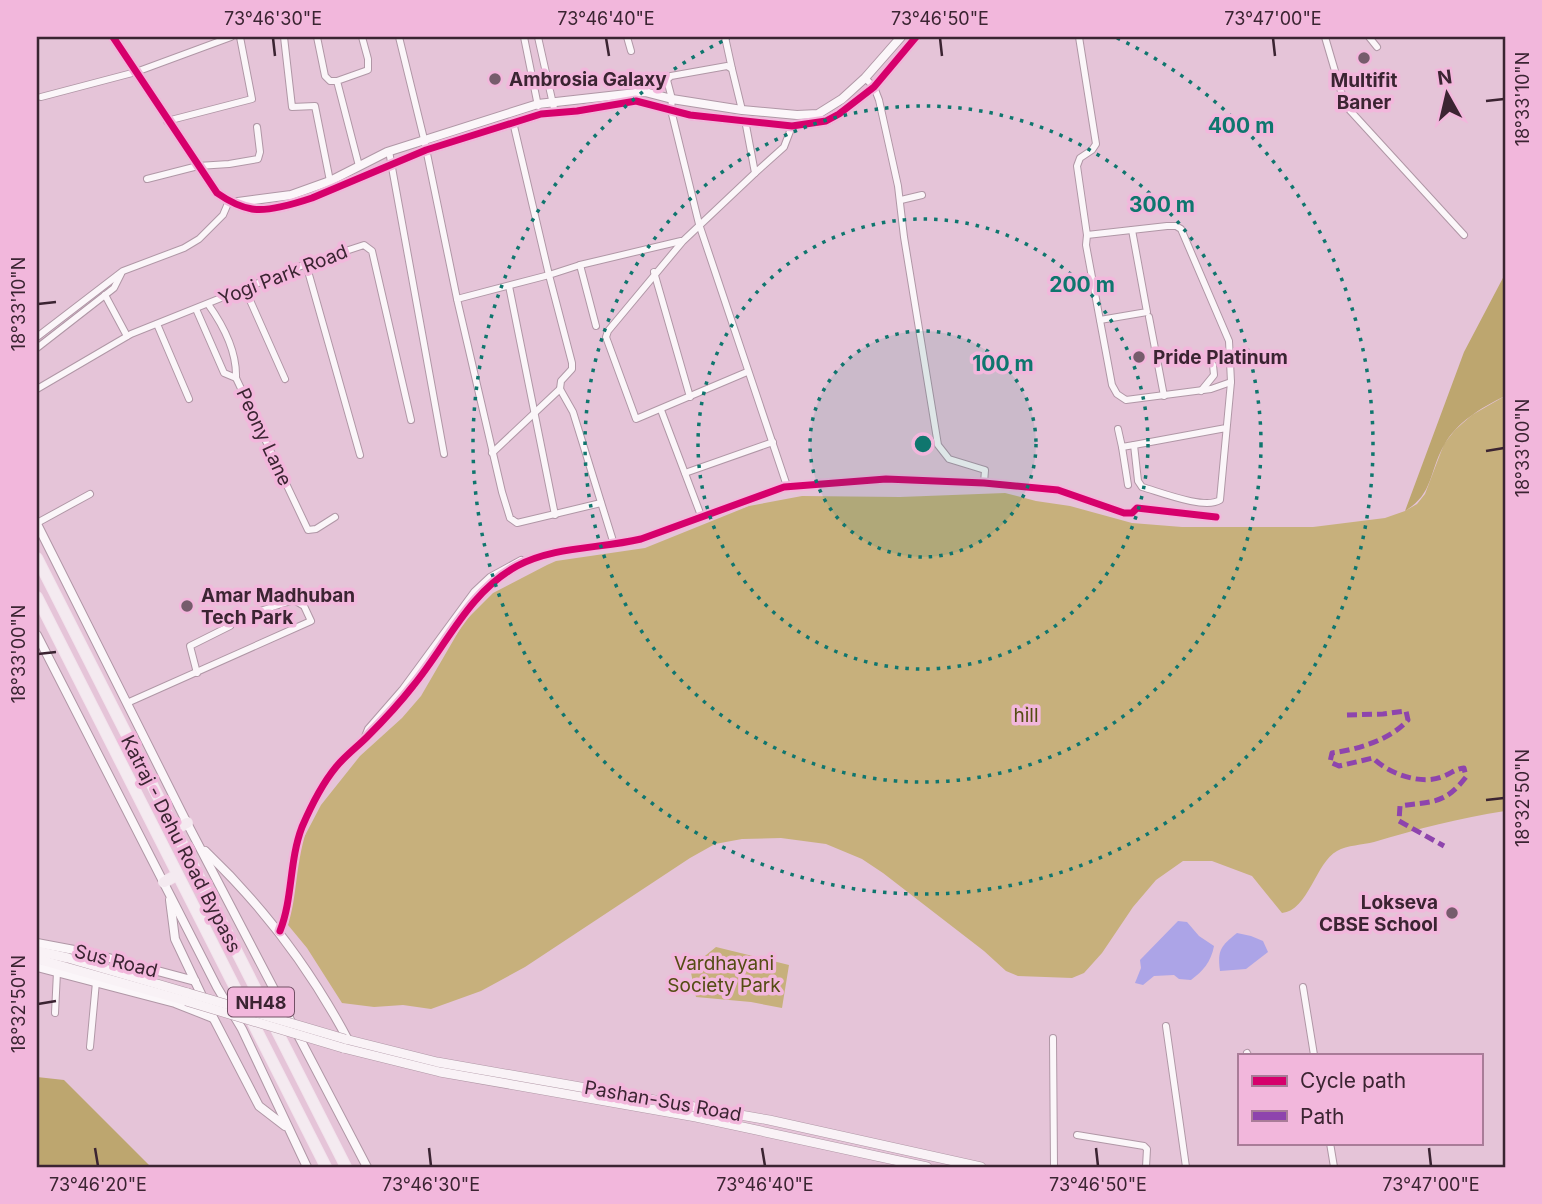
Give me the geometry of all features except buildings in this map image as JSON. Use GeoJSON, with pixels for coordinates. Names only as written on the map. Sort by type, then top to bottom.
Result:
{"type":"FeatureCollection","features":[{"type":"Feature","properties":{"kind":"highway","name":"Katraj - Dehu Road Bypass"},"geometry":{"type":"LineString","coordinates":[[37,558],[346,1167]]}},
{"type":"Feature","properties":{"kind":"highway","name":"Katraj - Dehu Road Bypass"},"geometry":{"type":"LineString","coordinates":[[37,597],[327,1167]]}},
{"type":"Feature","properties":{"kind":"highway"},"geometry":{"type":"LineString","coordinates":[[173,829],[187,823]]}},
{"type":"Feature","properties":{"kind":"highway"},"geometry":{"type":"LineString","coordinates":[[164,882],[177,875]]}},
{"type":"Feature","properties":{"kind":"main road"},"geometry":{"type":"LineString","coordinates":[[37,951],[68,958],[187,997]]}},
{"type":"Feature","properties":{"kind":"main road"},"geometry":{"type":"LineString","coordinates":[[37,959],[187,997],[345,1042]]}},
{"type":"Feature","properties":{"kind":"main road","name":"Pashan-Sus Road"},"geometry":{"type":"LineString","coordinates":[[345,1042],[438,1062],[769,1116],[981,1167]]}},
{"type":"Feature","properties":{"kind":"main road","name":"Pashan-Sus Road"},"geometry":{"type":"LineString","coordinates":[[345,1042],[440,1072],[696,1117],[927,1167]]}},
{"type":"Feature","properties":{"kind":"street"},"geometry":{"type":"LineString","coordinates":[[113,37],[217,193],[253,210],[293,204],[426,150],[540,114],[636,101],[690,115],[792,126],[827,121],[846,110],[874,87],[916,37]]}},
{"type":"Feature","properties":{"kind":"street"},"geometry":{"type":"LineString","coordinates":[[41,97],[136,72],[231,37]]}},
{"type":"Feature","properties":{"kind":"street"},"geometry":{"type":"LineString","coordinates":[[167,121],[252,99],[240,37]]}},
{"type":"Feature","properties":{"kind":"street"},"geometry":{"type":"LineString","coordinates":[[284,37],[292,107],[315,106],[330,181]]}},
{"type":"Feature","properties":{"kind":"street"},"geometry":{"type":"LineString","coordinates":[[317,37],[325,76],[330,82],[368,70],[362,37]]}},
{"type":"Feature","properties":{"kind":"street"},"geometry":{"type":"LineString","coordinates":[[399,37],[424,139],[492,453],[510,518],[517,523],[601,503]]}},
{"type":"Feature","properties":{"kind":"street"},"geometry":{"type":"LineString","coordinates":[[524,37],[540,114]]}},
{"type":"Feature","properties":{"kind":"street"},"geometry":{"type":"LineString","coordinates":[[538,37],[555,113]]}},
{"type":"Feature","properties":{"kind":"street"},"geometry":{"type":"LineString","coordinates":[[626,37],[631,51]]}},
{"type":"Feature","properties":{"kind":"street"},"geometry":{"type":"LineString","coordinates":[[725,37],[741,110]]}},
{"type":"Feature","properties":{"kind":"street"},"geometry":{"type":"LineString","coordinates":[[37,337],[123,271],[176,251],[199,239],[232,202],[291,195],[330,181],[389,151],[538,104],[645,92],[741,110],[818,114],[842,99],[866,78],[901,37]]}},
{"type":"Feature","properties":{"kind":"street"},"geometry":{"type":"LineString","coordinates":[[1079,37],[1096,144],[1080,158],[1077,166],[1087,234],[1086,245],[1112,385],[1117,394],[1126,400],[1201,391],[1231,382]]}},
{"type":"Feature","properties":{"kind":"street"},"geometry":{"type":"LineString","coordinates":[[1369,37],[1377,47]]}},
{"type":"Feature","properties":{"kind":"street"},"geometry":{"type":"LineString","coordinates":[[1328,38],[1345,105],[1464,235]]}},
{"type":"Feature","properties":{"kind":"street"},"geometry":{"type":"LineString","coordinates":[[732,69],[727,66],[671,76],[667,80],[672,99],[671,110],[699,224],[715,266],[747,372],[773,442],[785,486]]}},
{"type":"Feature","properties":{"kind":"street"},"geometry":{"type":"LineString","coordinates":[[866,78],[874,87],[901,200],[904,237],[939,445],[949,459],[985,470],[984,483]]}},
{"type":"Feature","properties":{"kind":"street"},"geometry":{"type":"LineString","coordinates":[[337,81],[359,166]]}},
{"type":"Feature","properties":{"kind":"street"},"geometry":{"type":"LineString","coordinates":[[610,96],[617,104]]}},
{"type":"Feature","properties":{"kind":"street"},"geometry":{"type":"LineString","coordinates":[[745,120],[755,173]]}},
{"type":"Feature","properties":{"kind":"street"},"geometry":{"type":"LineString","coordinates":[[513,122],[572,363],[572,369],[561,381],[561,389],[573,412],[612,541]]}},
{"type":"Feature","properties":{"kind":"street"},"geometry":{"type":"LineString","coordinates":[[747,372],[636,419],[606,337],[654,272],[682,241],[784,147],[792,126]]}},
{"type":"Feature","properties":{"kind":"street"},"geometry":{"type":"LineString","coordinates":[[147,179],[198,166],[258,159],[260,152],[257,127]]}},
{"type":"Feature","properties":{"kind":"street"},"geometry":{"type":"LineString","coordinates":[[389,151],[444,454]]}},
{"type":"Feature","properties":{"kind":"street"},"geometry":{"type":"LineString","coordinates":[[901,200],[922,195]]}},
{"type":"Feature","properties":{"kind":"street"},"geometry":{"type":"LineString","coordinates":[[1087,234],[1167,226],[1181,229],[1228,341],[1231,382],[1220,500],[1214,504],[1197,503],[1142,487],[1138,481],[1134,445]]}},
{"type":"Feature","properties":{"kind":"street"},"geometry":{"type":"LineString","coordinates":[[1100,320],[1147,312],[1132,230]]}},
{"type":"Feature","properties":{"kind":"street"},"geometry":{"type":"LineString","coordinates":[[457,299],[580,265],[682,241]]}},
{"type":"Feature","properties":{"kind":"street","name":"Yogi Park Road"},"geometry":{"type":"LineString","coordinates":[[37,389],[127,336],[306,264],[364,245],[370,248],[411,420]]}},
{"type":"Feature","properties":{"kind":"street"},"geometry":{"type":"LineString","coordinates":[[306,264],[360,455]]}},
{"type":"Feature","properties":{"kind":"street"},"geometry":{"type":"LineString","coordinates":[[580,265],[596,326]]}},
{"type":"Feature","properties":{"kind":"street"},"geometry":{"type":"LineString","coordinates":[[37,348],[114,288],[123,271]]}},
{"type":"Feature","properties":{"kind":"street"},"geometry":{"type":"LineString","coordinates":[[654,272],[690,397]]}},
{"type":"Feature","properties":{"kind":"street"},"geometry":{"type":"LineString","coordinates":[[509,286],[555,515]]}},
{"type":"Feature","properties":{"kind":"street"},"geometry":{"type":"LineString","coordinates":[[244,289],[285,379]]}},
{"type":"Feature","properties":{"kind":"street"},"geometry":{"type":"LineString","coordinates":[[105,295],[127,336]]}},
{"type":"Feature","properties":{"kind":"street","name":"Peony Lane"},"geometry":{"type":"LineString","coordinates":[[208,304],[229,341],[236,365],[236,378],[308,530],[316,529],[335,517]]}},
{"type":"Feature","properties":{"kind":"street"},"geometry":{"type":"LineString","coordinates":[[195,309],[224,373],[236,378]]}},
{"type":"Feature","properties":{"kind":"street"},"geometry":{"type":"LineString","coordinates":[[1149,317],[1164,396]]}},
{"type":"Feature","properties":{"kind":"street"},"geometry":{"type":"LineString","coordinates":[[157,324],[189,399]]}},
{"type":"Feature","properties":{"kind":"street"},"geometry":{"type":"LineString","coordinates":[[1201,391],[1214,375],[1210,360]]}},
{"type":"Feature","properties":{"kind":"street"},"geometry":{"type":"LineString","coordinates":[[492,453],[561,389]]}},
{"type":"Feature","properties":{"kind":"street"},"geometry":{"type":"LineString","coordinates":[[661,410],[700,513]]}},
{"type":"Feature","properties":{"kind":"street"},"geometry":{"type":"LineString","coordinates":[[1122,447],[1226,428]]}},
{"type":"Feature","properties":{"kind":"street"},"geometry":{"type":"LineString","coordinates":[[1118,429],[1128,485]]}},
{"type":"Feature","properties":{"kind":"street"},"geometry":{"type":"LineString","coordinates":[[685,472],[773,442]]}},
{"type":"Feature","properties":{"kind":"street"},"geometry":{"type":"LineString","coordinates":[[280,931],[285,920],[295,851],[302,828],[315,800],[335,768],[392,712],[424,673],[471,604],[506,572],[540,556],[641,539],[785,486],[886,479],[984,483],[1058,490],[1124,513],[1132,513],[1137,508],[1216,517]]}},
{"type":"Feature","properties":{"kind":"street"},"geometry":{"type":"LineString","coordinates":[[364,741],[368,729],[402,690],[474,592],[507,566],[544,551],[635,537],[779,484],[785,486]]}},
{"type":"Feature","properties":{"kind":"street"},"geometry":{"type":"LineString","coordinates":[[90,494],[37,524],[187,823],[367,1167]]}},
{"type":"Feature","properties":{"kind":"street"},"geometry":{"type":"LineString","coordinates":[[127,704],[311,621],[304,606],[294,600],[257,612]]}},
{"type":"Feature","properties":{"kind":"street"},"geometry":{"type":"LineString","coordinates":[[197,673],[190,646],[230,626]]}},
{"type":"Feature","properties":{"kind":"street"},"geometry":{"type":"LineString","coordinates":[[37,635],[242,1029],[307,1167]]}},
{"type":"Feature","properties":{"kind":"street"},"geometry":{"type":"LineString","coordinates":[[200,846],[223,867],[280,931],[338,1022],[345,1042]]}},
{"type":"Feature","properties":{"kind":"street"},"geometry":{"type":"LineString","coordinates":[[169,893],[175,939],[213,1018],[258,1106],[288,1128]]}},
{"type":"Feature","properties":{"kind":"street","name":"Sus Road"},"geometry":{"type":"LineString","coordinates":[[37,943],[89,953],[195,981]]}},
{"type":"Feature","properties":{"kind":"street","name":"Sus Road"},"geometry":{"type":"LineString","coordinates":[[37,967],[175,1003],[213,1018]]}},
{"type":"Feature","properties":{"kind":"street"},"geometry":{"type":"LineString","coordinates":[[55,1013],[57,972]]}},
{"type":"Feature","properties":{"kind":"street"},"geometry":{"type":"LineString","coordinates":[[90,1046],[96,982]]}},
{"type":"Feature","properties":{"kind":"street"},"geometry":{"type":"LineString","coordinates":[[1303,987],[1314,1054]]}},
{"type":"Feature","properties":{"kind":"street"},"geometry":{"type":"LineString","coordinates":[[1166,1026],[1186,1167]]}},
{"type":"Feature","properties":{"kind":"street"},"geometry":{"type":"LineString","coordinates":[[1053,1038],[1054,1167]]}},
{"type":"Feature","properties":{"kind":"street"},"geometry":{"type":"LineString","coordinates":[[766,1132],[769,1116]]}},
{"type":"Feature","properties":{"kind":"street"},"geometry":{"type":"LineString","coordinates":[[1077,1135],[1144,1146],[1147,1149],[1146,1167]]}},
{"type":"Feature","properties":{"kind":"street"},"geometry":{"type":"LineString","coordinates":[[1330,1144],[1334,1167]]}},
{"type":"Feature","properties":{"kind":"green space","name":"hill"},"geometry":{"type":"Polygon","coordinates":[[[1505,396],[1505,811],[1439,824],[1341,849],[1323,865],[1299,904],[1291,910],[1282,913],[1252,876],[1212,861],[1183,861],[1156,880],[1084,973],[1072,978],[1018,976],[1006,971],[984,951],[862,859],[826,844],[781,838],[742,839],[715,844],[525,967],[481,991],[431,1009],[403,1005],[374,1007],[342,1003],[307,948],[288,925],[301,843],[321,805],[360,756],[402,718],[421,696],[464,622],[493,593],[556,561],[645,548],[749,506],[802,496],[900,497],[1005,493],[1070,506],[1132,523],[1182,527],[1313,527],[1385,518],[1417,504],[1425,494],[1444,444],[1455,430],[1472,415],[1505,396]]]}},
{"type":"Feature","properties":{"kind":"green space","name":"Vardhayani Society Park"},"geometry":{"type":"Polygon","coordinates":[[[716,947],[789,965],[782,1008],[696,997],[690,968],[716,947]]]}},
{"type":"Feature","properties":{"kind":"shaded area"},"geometry":{"type":"Polygon","coordinates":[[[1505,274],[1505,396],[1478,411],[1448,438],[1426,490],[1405,511],[1464,352],[1505,274]]]}},
{"type":"Feature","properties":{"kind":"shaded area"},"geometry":{"type":"Polygon","coordinates":[[[1178,921],[1187,922],[1199,936],[1214,946],[1206,966],[1191,980],[1179,979],[1174,975],[1154,976],[1143,985],[1135,983],[1141,968],[1140,960],[1178,921]]]}},
{"type":"Feature","properties":{"kind":"shaded area"},"geometry":{"type":"Polygon","coordinates":[[[1237,933],[1263,941],[1268,952],[1246,969],[1220,971],[1221,949],[1237,933]]]}},
{"type":"Feature","properties":{"kind":"shaded area"},"geometry":{"type":"Polygon","coordinates":[[[37,1077],[64,1080],[151,1167],[37,1167],[37,1077]]]}},
{"type":"Feature","properties":{"kind":"marked path"},"geometry":{"type":"LineString","coordinates":[[1347,715],[1406,711],[1408,720],[1392,733],[1373,742],[1332,753],[1330,762],[1339,766],[1373,758],[1406,777],[1426,780],[1464,768],[1466,777],[1451,793],[1430,802],[1400,806],[1399,821],[1444,846]]}},
{"type":"Feature","properties":{"kind":"cycle path"},"geometry":{"type":"LineString","coordinates":[[113,37],[217,193],[238,205],[259,210],[312,198],[426,150],[541,114],[636,101],[690,115],[792,126],[826,121],[874,87],[916,37]]}},
{"type":"Feature","properties":{"kind":"cycle path"},"geometry":{"type":"LineString","coordinates":[[280,931],[298,840],[309,811],[326,781],[402,699],[485,590],[517,566],[562,551],[641,539],[784,487],[886,479],[984,483],[1058,490],[1124,513],[1132,513],[1137,508],[1216,517]]}},
{"type":"Feature","properties":{"kind":"place","name":"Multifit Baner"},"geometry":{"type":"Point","coordinates":[1364,58]}},
{"type":"Feature","properties":{"kind":"place","name":"Ambrosia Galaxy"},"geometry":{"type":"Point","coordinates":[495,79]}},
{"type":"Feature","properties":{"kind":"place","name":"Pride Platinum"},"geometry":{"type":"Point","coordinates":[1139,357]}},
{"type":"Feature","properties":{"kind":"place","name":"Amar Madhuban Tech Park"},"geometry":{"type":"Point","coordinates":[187,606]}},
{"type":"Feature","properties":{"kind":"place","name":"Lokseva CBSE School"},"geometry":{"type":"Point","coordinates":[1452,913]}}]}
